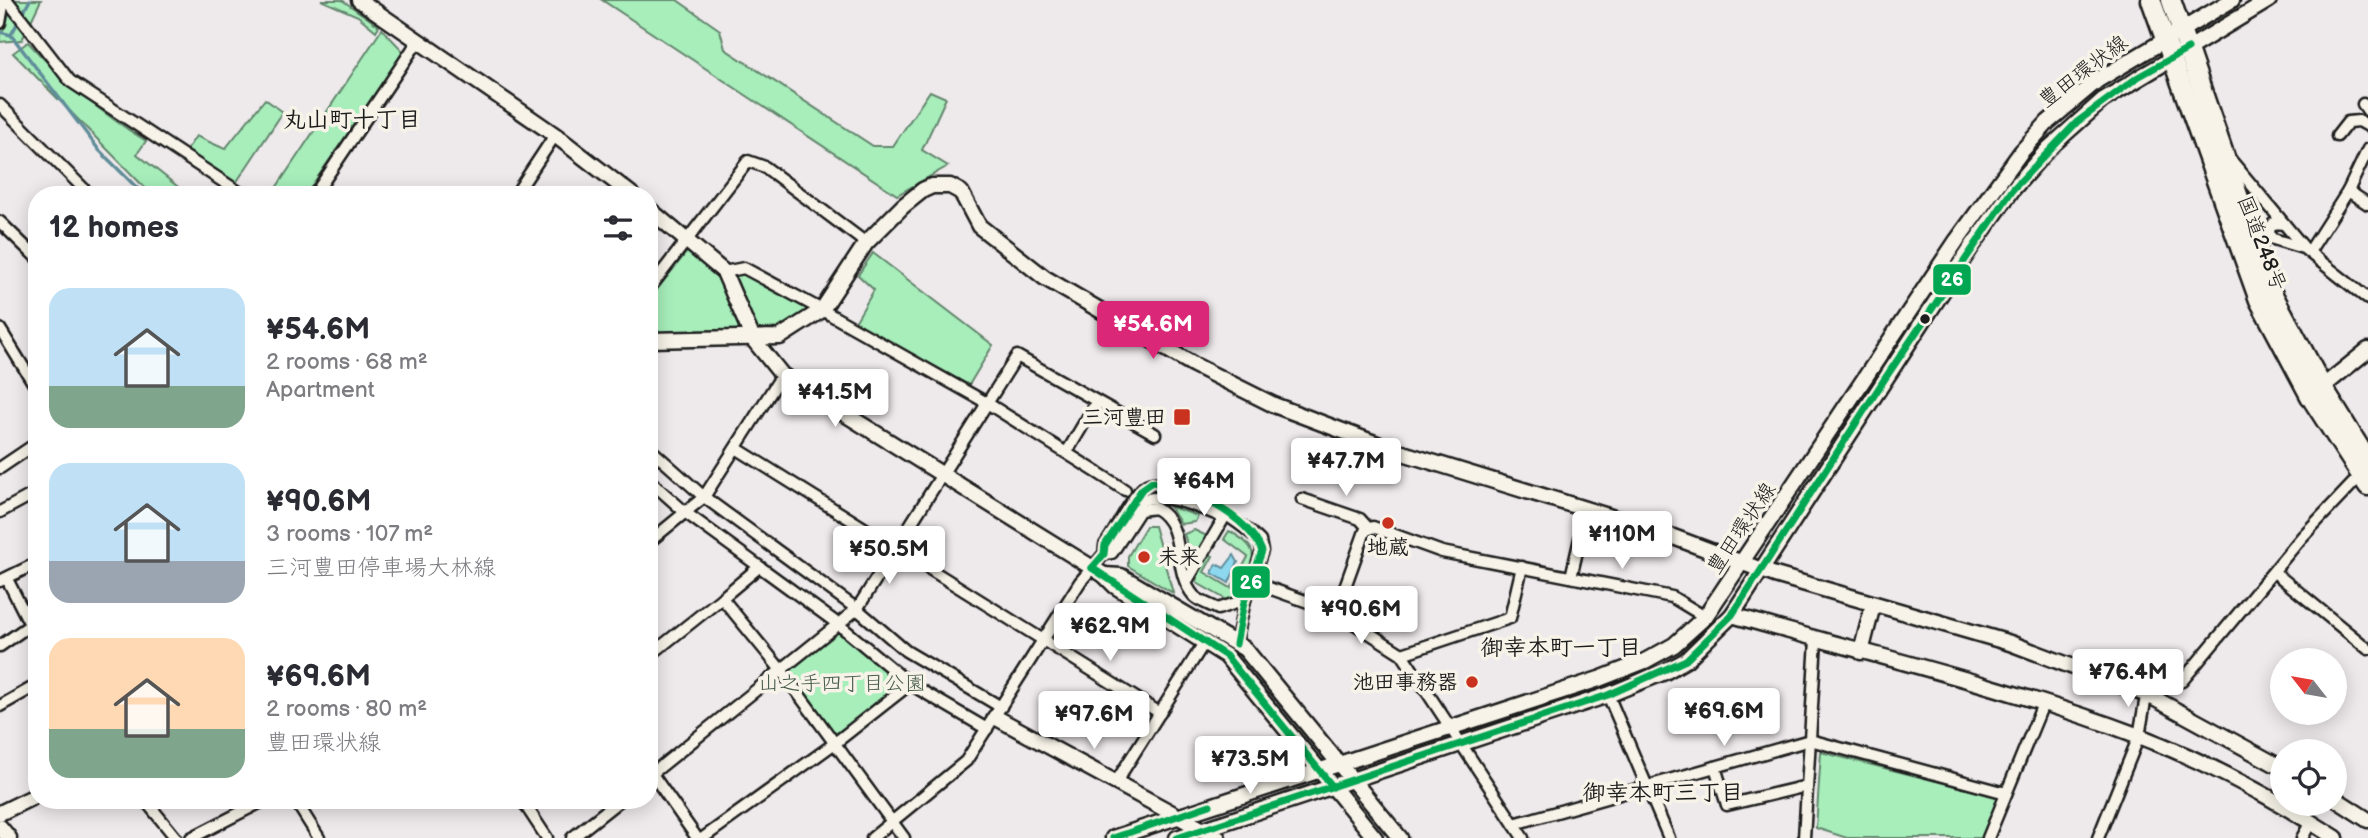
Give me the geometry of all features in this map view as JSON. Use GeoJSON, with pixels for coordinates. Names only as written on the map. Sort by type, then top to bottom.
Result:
{"type":"FeatureCollection","features":[{"type":"Feature","properties":{"kind":"highway","name":"国道248号"},"geometry":{"type":"LineString","coordinates":[[2151,0],[2170,60],[2259,300],[2366,474]]}},
{"type":"Feature","properties":{"kind":"highway","name":"国道248号"},"geometry":{"type":"LineString","coordinates":[[2171,0],[2271,291],[2316,392]]}},
{"type":"Feature","properties":{"kind":"street"},"geometry":{"type":"LineString","coordinates":[[6,0],[70,81],[230,186]]}},
{"type":"Feature","properties":{"kind":"street"},"geometry":{"type":"LineString","coordinates":[[0,23],[6,0]]}},
{"type":"Feature","properties":{"kind":"street"},"geometry":{"type":"LineString","coordinates":[[359,0],[555,135],[621,186]]}},
{"type":"Feature","properties":{"kind":"street","name":"豊田環状線"},"geometry":{"type":"LineString","coordinates":[[1113,838],[1176,815],[1453,728],[1645,661],[1674,645],[1705,617],[1743,565],[1957,240],[2021,152],[2048,122],[2098,80],[2232,0]]}},
{"type":"Feature","properties":{"kind":"street","name":"豊田環状線"},"geometry":{"type":"LineString","coordinates":[[1178,838],[1608,695],[1665,672],[1686,660],[1732,615],[2013,188],[2077,122],[2115,93],[2269,0]]}},
{"type":"Feature","properties":{"kind":"street"},"geometry":{"type":"LineString","coordinates":[[320,186],[418,41]]}},
{"type":"Feature","properties":{"kind":"street"},"geometry":{"type":"LineString","coordinates":[[0,104],[81,186]]}},
{"type":"Feature","properties":{"kind":"street"},"geometry":{"type":"LineString","coordinates":[[2337,136],[2348,122],[2359,121],[2368,126]]}},
{"type":"Feature","properties":{"kind":"street"},"geometry":{"type":"LineString","coordinates":[[521,186],[555,135]]}},
{"type":"Feature","properties":{"kind":"street"},"geometry":{"type":"LineString","coordinates":[[2308,251],[2348,191],[2368,149]]}},
{"type":"Feature","properties":{"kind":"street"},"geometry":{"type":"LineString","coordinates":[[2223,151],[2308,251],[2368,299]]}},
{"type":"Feature","properties":{"kind":"street"},"geometry":{"type":"LineString","coordinates":[[658,278],[748,161],[765,167],[866,243]]}},
{"type":"Feature","properties":{"kind":"street"},"geometry":{"type":"LineString","coordinates":[[658,340],[780,337],[822,310],[866,243],[923,190],[932,186],[950,186],[961,192],[979,226],[1045,278],[1240,389],[1393,450],[1660,532],[1743,565],[1872,605],[2010,643],[2150,695],[2270,761]]}},
{"type":"Feature","properties":{"kind":"street"},"geometry":{"type":"LineString","coordinates":[[2348,191],[2368,204]]}},
{"type":"Feature","properties":{"kind":"street"},"geometry":{"type":"LineString","coordinates":[[658,217],[724,272],[753,339],[782,375],[1098,571],[1115,586],[1226,656],[1237,666],[1375,838]]}},
{"type":"Feature","properties":{"kind":"street"},"geometry":{"type":"LineString","coordinates":[[0,222],[28,249]]}},
{"type":"Feature","properties":{"kind":"street"},"geometry":{"type":"LineString","coordinates":[[2284,224],[2274,223],[2269,229],[2270,238],[2308,251]]}},
{"type":"Feature","properties":{"kind":"street"},"geometry":{"type":"LineString","coordinates":[[724,272],[744,268],[822,310],[987,403],[1125,490]]}},
{"type":"Feature","properties":{"kind":"street"},"geometry":{"type":"LineString","coordinates":[[0,330],[28,375]]}},
{"type":"Feature","properties":{"kind":"street"},"geometry":{"type":"LineString","coordinates":[[2316,392],[2368,350]]}},
{"type":"Feature","properties":{"kind":"street"},"geometry":{"type":"LineString","coordinates":[[658,768],[857,609],[1017,356],[1155,434]]}},
{"type":"Feature","properties":{"kind":"street"},"geometry":{"type":"LineString","coordinates":[[658,535],[704,497],[782,375]]}},
{"type":"Feature","properties":{"kind":"street"},"geometry":{"type":"LineString","coordinates":[[1067,452],[1096,403]]}},
{"type":"Feature","properties":{"kind":"street"},"geometry":{"type":"LineString","coordinates":[[736,448],[1160,713]]}},
{"type":"Feature","properties":{"kind":"street"},"geometry":{"type":"LineString","coordinates":[[0,468],[28,449]]}},
{"type":"Feature","properties":{"kind":"street"},"geometry":{"type":"LineString","coordinates":[[658,456],[704,497],[857,609],[915,658],[994,718]]}},
{"type":"Feature","properties":{"kind":"street"},"geometry":{"type":"LineString","coordinates":[[2101,837],[2139,736],[2145,702],[2150,695],[2170,683],[2182,681],[2302,537],[2366,474]]}},
{"type":"Feature","properties":{"kind":"street"},"geometry":{"type":"LineString","coordinates":[[872,838],[966,761],[1080,582],[1098,571],[1105,545],[1146,485],[1159,481],[1212,505],[1260,541],[1262,551],[1245,600],[1236,644]]}},
{"type":"Feature","properties":{"kind":"street"},"geometry":{"type":"LineString","coordinates":[[658,488],[686,513],[838,624],[910,684],[994,718],[1218,838]]}},
{"type":"Feature","properties":{"kind":"street"},"geometry":{"type":"LineString","coordinates":[[0,512],[28,497]]}},
{"type":"Feature","properties":{"kind":"street"},"geometry":{"type":"LineString","coordinates":[[1133,504],[1146,497],[1176,500],[1240,525]]}},
{"type":"Feature","properties":{"kind":"street"},"geometry":{"type":"LineString","coordinates":[[1302,499],[1360,519],[1369,529]]}},
{"type":"Feature","properties":{"kind":"street"},"geometry":{"type":"LineString","coordinates":[[1104,554],[1112,553],[1140,510],[1155,508],[1171,520],[1187,582],[1195,597],[1218,609],[1245,600]]}},
{"type":"Feature","properties":{"kind":"street"},"geometry":{"type":"LineString","coordinates":[[1571,577],[1587,509]]}},
{"type":"Feature","properties":{"kind":"street"},"geometry":{"type":"LineString","coordinates":[[1187,582],[1224,518]]}},
{"type":"Feature","properties":{"kind":"street"},"geometry":{"type":"LineString","coordinates":[[1336,612],[1365,531],[1373,527],[1442,552],[1672,597],[1705,617]]}},
{"type":"Feature","properties":{"kind":"street"},"geometry":{"type":"LineString","coordinates":[[658,649],[759,567]]}},
{"type":"Feature","properties":{"kind":"street"},"geometry":{"type":"LineString","coordinates":[[1402,654],[1510,618],[1522,567]]}},
{"type":"Feature","properties":{"kind":"street"},"geometry":{"type":"LineString","coordinates":[[28,568],[3,580],[28,622]]}},
{"type":"Feature","properties":{"kind":"street"},"geometry":{"type":"LineString","coordinates":[[1098,571],[1121,576],[1236,644],[1266,673],[1400,838]]}},
{"type":"Feature","properties":{"kind":"street"},"geometry":{"type":"LineString","coordinates":[[2274,572],[2368,649]]}},
{"type":"Feature","properties":{"kind":"street"},"geometry":{"type":"LineString","coordinates":[[1252,582],[1336,612],[1402,654],[1523,838]]}},
{"type":"Feature","properties":{"kind":"street"},"geometry":{"type":"LineString","coordinates":[[722,598],[782,670],[904,838]]}},
{"type":"Feature","properties":{"kind":"street"},"geometry":{"type":"LineString","coordinates":[[1861,652],[1872,605]]}},
{"type":"Feature","properties":{"kind":"street"},"geometry":{"type":"LineString","coordinates":[[1732,615],[2043,704],[2139,736],[2208,766],[2336,838]]}},
{"type":"Feature","properties":{"kind":"street"},"geometry":{"type":"LineString","coordinates":[[0,646],[28,626]]}},
{"type":"Feature","properties":{"kind":"street"},"geometry":{"type":"LineString","coordinates":[[1804,838],[1816,640]]}},
{"type":"Feature","properties":{"kind":"street"},"geometry":{"type":"LineString","coordinates":[[1116,782],[1205,643]]}},
{"type":"Feature","properties":{"kind":"street"},"geometry":{"type":"LineString","coordinates":[[703,838],[835,743],[910,684]]}},
{"type":"Feature","properties":{"kind":"street"},"geometry":{"type":"LineString","coordinates":[[0,706],[28,690]]}},
{"type":"Feature","properties":{"kind":"street"},"geometry":{"type":"LineString","coordinates":[[1608,695],[1670,838]]}},
{"type":"Feature","properties":{"kind":"street"},"geometry":{"type":"LineString","coordinates":[[1988,838],[2043,704]]}},
{"type":"Feature","properties":{"kind":"street"},"geometry":{"type":"LineString","coordinates":[[1514,824],[1810,740],[2006,793]]}},
{"type":"Feature","properties":{"kind":"street"},"geometry":{"type":"LineString","coordinates":[[1715,767],[1727,805],[1807,786]]}},
{"type":"Feature","properties":{"kind":"street"},"geometry":{"type":"LineString","coordinates":[[658,785],[697,838]]}},
{"type":"Feature","properties":{"kind":"street"},"geometry":{"type":"LineString","coordinates":[[0,813],[28,799]]}},
{"type":"Feature","properties":{"kind":"street"},"geometry":{"type":"LineString","coordinates":[[2347,806],[2368,820]]}},
{"type":"Feature","properties":{"kind":"street"},"geometry":{"type":"LineString","coordinates":[[152,809],[176,838]]}},
{"type":"Feature","properties":{"kind":"street"},"geometry":{"type":"LineString","coordinates":[[191,838],[247,809]]}},
{"type":"Feature","properties":{"kind":"street"},"geometry":{"type":"LineString","coordinates":[[301,809],[319,838]]}},
{"type":"Feature","properties":{"kind":"street"},"geometry":{"type":"LineString","coordinates":[[528,809],[547,838]]}},
{"type":"Feature","properties":{"kind":"street"},"geometry":{"type":"LineString","coordinates":[[572,838],[609,809]]}},
{"type":"Feature","properties":{"kind":"street"},"geometry":{"type":"LineString","coordinates":[[2302,838],[2311,822]]}},
{"type":"Feature","properties":{"kind":"street"},"geometry":{"type":"LineString","coordinates":[[0,827],[9,838]]}},
{"type":"Feature","properties":{"kind":"green space"},"geometry":{"type":"Polygon","coordinates":[[[0,0],[41,0],[22,40],[0,42],[0,0]]]}},
{"type":"Feature","properties":{"kind":"green space"},"geometry":{"type":"Polygon","coordinates":[[[321,0],[342,0],[379,26],[376,31],[358,16],[321,0]]]}},
{"type":"Feature","properties":{"kind":"green space"},"geometry":{"type":"Polygon","coordinates":[[[602,0],[677,0],[720,30],[725,49],[873,146],[893,146],[930,91],[946,98],[922,150],[948,166],[897,195],[602,0]]]}},
{"type":"Feature","properties":{"kind":"green space"},"geometry":{"type":"Polygon","coordinates":[[[382,29],[404,52],[312,186],[277,186],[382,29]]]}},
{"type":"Feature","properties":{"kind":"green space"},"geometry":{"type":"Polygon","coordinates":[[[28,42],[83,96],[146,141],[137,154],[177,186],[143,186],[13,53],[28,42]]]}},
{"type":"Feature","properties":{"kind":"green space"},"geometry":{"type":"Polygon","coordinates":[[[265,99],[283,112],[236,183],[186,151],[196,136],[225,149],[265,99]]]}},
{"type":"Feature","properties":{"kind":"green space"},"geometry":{"type":"Polygon","coordinates":[[[690,248],[721,275],[743,273],[813,311],[779,331],[658,336],[658,288],[690,248]]]}},
{"type":"Feature","properties":{"kind":"green space"},"geometry":{"type":"Polygon","coordinates":[[[873,253],[993,345],[969,385],[854,324],[874,290],[858,275],[873,253]]]}},
{"type":"Feature","properties":{"kind":"green space"},"geometry":{"type":"Polygon","coordinates":[[[1169,506],[1198,516],[1195,522],[1181,524],[1169,506]]]}},
{"type":"Feature","properties":{"kind":"green space"},"geometry":{"type":"Polygon","coordinates":[[[1146,526],[1154,526],[1173,593],[1128,566],[1128,556],[1146,526]]]}},
{"type":"Feature","properties":{"kind":"green space"},"geometry":{"type":"Polygon","coordinates":[[[1194,530],[1209,537],[1193,563],[1184,534],[1194,530]]]}},
{"type":"Feature","properties":{"kind":"green space"},"geometry":{"type":"Polygon","coordinates":[[[1229,531],[1249,546],[1253,556],[1243,587],[1229,601],[1197,583],[1198,571],[1208,553],[1213,556],[1204,572],[1231,588],[1248,557],[1224,539],[1229,531]]]}},
{"type":"Feature","properties":{"kind":"green space","name":"山之手四丁目公園"},"geometry":{"type":"Polygon","coordinates":[[[838,627],[904,684],[835,739],[785,670],[838,627]]]}},
{"type":"Feature","properties":{"kind":"green space"},"geometry":{"type":"Polygon","coordinates":[[[1821,752],[1999,797],[1982,838],[1847,838],[1816,828],[1821,752]]]}},
{"type":"Feature","properties":{"kind":"water"},"geometry":{"type":"Polygon","coordinates":[[[1234,555],[1238,562],[1229,583],[1212,573],[1216,564],[1224,568],[1234,555]]]}},
{"type":"Feature","properties":{"kind":"waterway"},"geometry":{"type":"LineString","coordinates":[[11,35],[30,0]]}},
{"type":"Feature","properties":{"kind":"waterway"},"geometry":{"type":"LineString","coordinates":[[0,32],[11,35],[99,150],[135,186]]}},
{"type":"Feature","properties":{"kind":"transit line","name":"26"},"geometry":{"type":"LineString","coordinates":[[1177,838],[1608,695],[1686,660],[1732,615],[1884,380],[2013,189],[2077,122],[2138,77],[2188,49]]}},
{"type":"Feature","properties":{"kind":"transit line","name":"26"},"geometry":{"type":"LineString","coordinates":[[1092,568],[1104,554],[1105,545],[1142,489],[1152,482],[1183,490],[1215,505],[1244,526],[1262,551],[1244,602],[1236,644]]}},
{"type":"Feature","properties":{"kind":"transit line","name":"26"},"geometry":{"type":"LineString","coordinates":[[1092,568],[1226,656],[1333,787]]}},
{"type":"Feature","properties":{"kind":"transit line","name":"26"},"geometry":{"type":"LineString","coordinates":[[1113,838],[1210,805]]}},
{"type":"Feature","properties":{"kind":"place","name":"三河豊田"},"geometry":{"type":"Point","coordinates":[1182,417]}},
{"type":"Feature","properties":{"kind":"place","name":"地蔵"},"geometry":{"type":"Point","coordinates":[1388,523]}},
{"type":"Feature","properties":{"kind":"place","name":"未来"},"geometry":{"type":"Point","coordinates":[1144,557]}},
{"type":"Feature","properties":{"kind":"place","name":"池田事務器"},"geometry":{"type":"Point","coordinates":[1472,682]}},
{"type":"Feature","properties":{"kind":"district","name":"丸山町十丁目"},"geometry":{"type":"Point","coordinates":[352,119]}},
{"type":"Feature","properties":{"kind":"district","name":"御幸本町一丁目"},"geometry":{"type":"Point","coordinates":[1561,647]}},
{"type":"Feature","properties":{"kind":"district","name":"御幸本町三丁目"},"geometry":{"type":"Point","coordinates":[1663,792]}}]}
